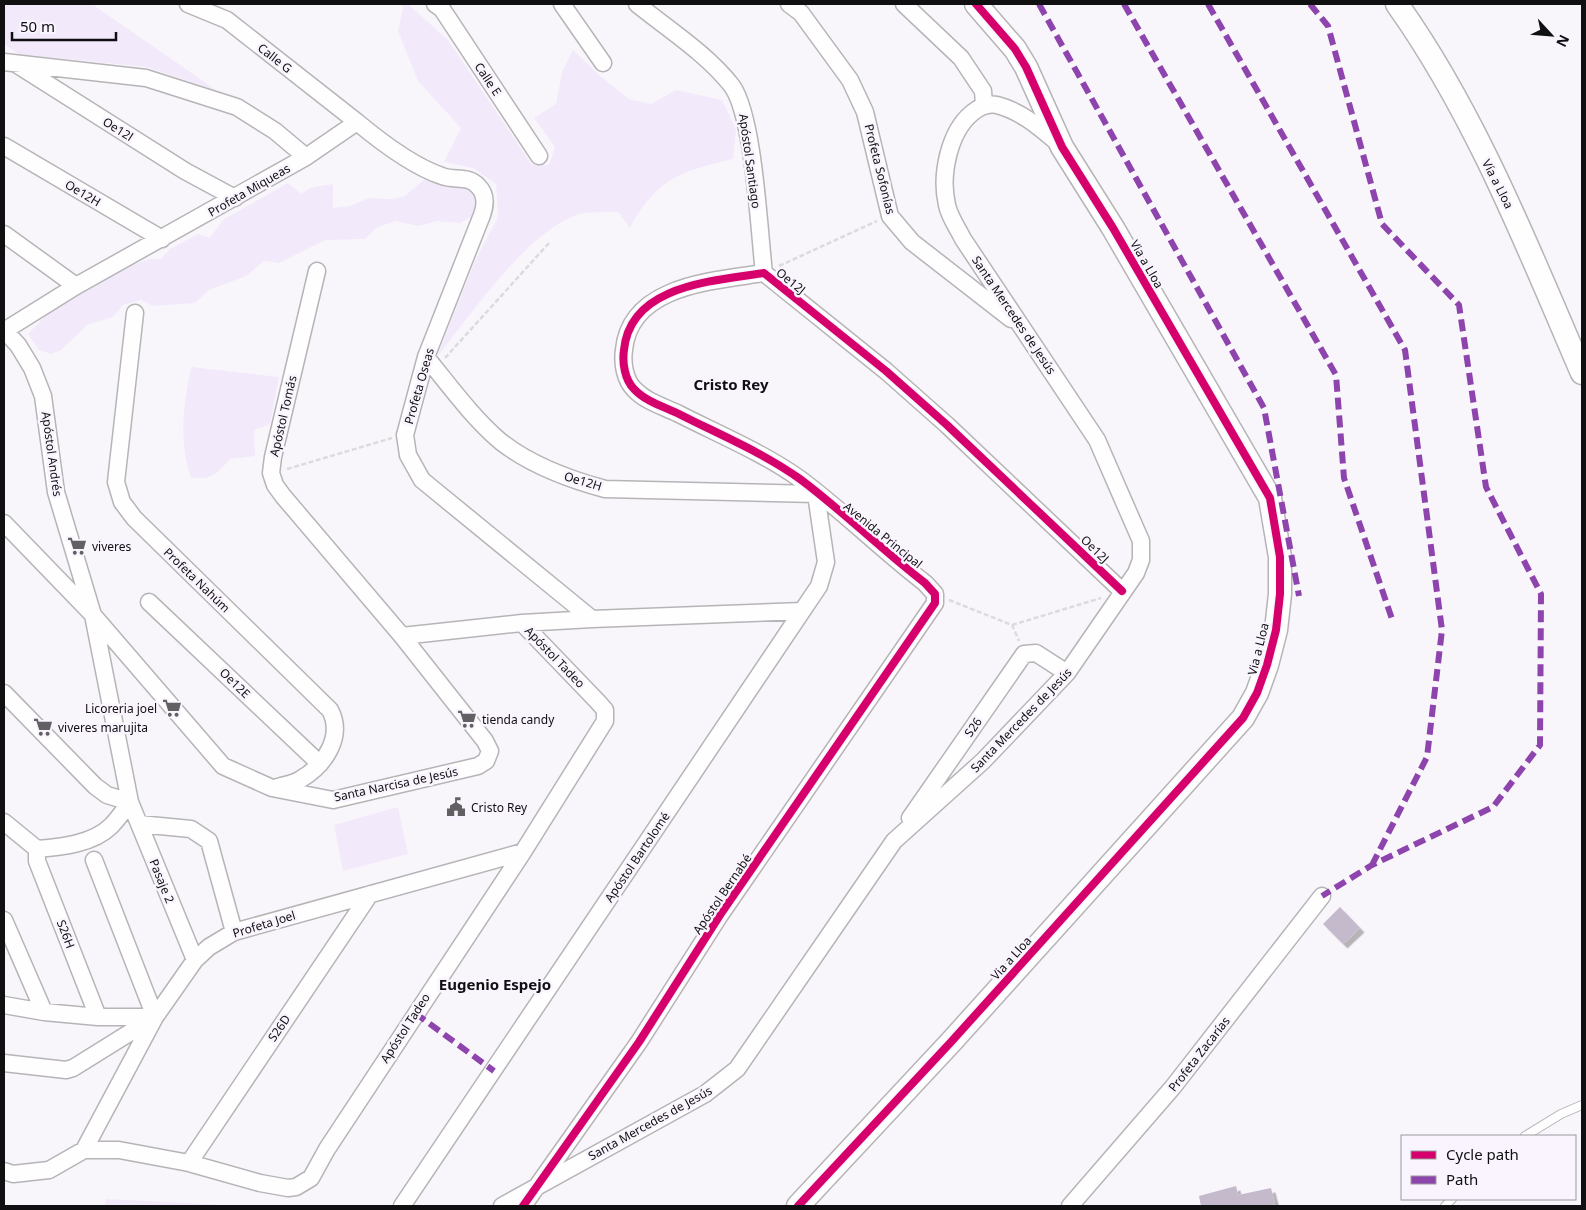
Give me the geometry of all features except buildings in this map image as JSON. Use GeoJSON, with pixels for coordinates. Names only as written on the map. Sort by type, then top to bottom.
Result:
{"type":"FeatureCollection","features":[{"type":"Feature","properties":{"kind":"street","name":"Calle G"},"geometry":{"type":"LineString","coordinates":[[188,4],[227,20],[357,122]]}},
{"type":"Feature","properties":{"kind":"street","name":"Calle E"},"geometry":{"type":"LineString","coordinates":[[435,4],[442,9],[539,156]]}},
{"type":"Feature","properties":{"kind":"street"},"geometry":{"type":"LineString","coordinates":[[562,4],[603,63]]}},
{"type":"Feature","properties":{"kind":"street","name":"Apóstol Santiago"},"geometry":{"type":"LineString","coordinates":[[637,4],[716,69],[733,88],[745,113],[764,273]]}},
{"type":"Feature","properties":{"kind":"street","name":"Profeta Sofonías"},"geometry":{"type":"LineString","coordinates":[[789,4],[802,13],[850,80],[865,112],[890,216],[912,242],[1022,328]]}},
{"type":"Feature","properties":{"kind":"street"},"geometry":{"type":"LineString","coordinates":[[904,4],[961,58],[983,91],[984,105],[995,104],[1019,114],[1062,147]]}},
{"type":"Feature","properties":{"kind":"street","name":"Via a Lloa"},"geometry":{"type":"LineString","coordinates":[[798,1206],[951,1042],[1243,718],[1257,693],[1276,630],[1280,594],[1280,557],[1270,498],[1113,228],[1062,147],[1023,61],[1000,30],[976,4]]}},
{"type":"Feature","properties":{"kind":"street","name":"Vía a Lloa"},"geometry":{"type":"LineString","coordinates":[[1397,4],[1425,44],[1508,201],[1582,373]]}},
{"type":"Feature","properties":{"kind":"street"},"geometry":{"type":"LineString","coordinates":[[6,60],[146,78],[237,107],[275,131],[306,157]]}},
{"type":"Feature","properties":{"kind":"street","name":"Oe12l"},"geometry":{"type":"LineString","coordinates":[[6,60],[185,171],[235,198]]}},
{"type":"Feature","properties":{"kind":"street","name":"Santa Mercedes de Jesús"},"geometry":{"type":"LineString","coordinates":[[502,1206],[705,1094],[737,1069],[894,841],[983,761],[1067,673],[1136,573],[1141,560],[1141,542],[1097,440],[963,239],[947,205],[946,181],[952,138],[962,122],[984,105]]}},
{"type":"Feature","properties":{"kind":"street","name":"Profeta Miqueas"},"geometry":{"type":"LineString","coordinates":[[4,330],[76,286],[306,157],[357,122]]}},
{"type":"Feature","properties":{"kind":"street","name":"Profeta Oseas"},"geometry":{"type":"LineString","coordinates":[[357,122],[383,145],[429,170],[442,176],[470,180],[482,191],[485,199],[482,215],[406,434],[408,455],[422,480],[592,619]]}},
{"type":"Feature","properties":{"kind":"street","name":"Oe12H"},"geometry":{"type":"LineString","coordinates":[[4,146],[162,239]]}},
{"type":"Feature","properties":{"kind":"street"},"geometry":{"type":"LineString","coordinates":[[4,234],[76,286]]}},
{"type":"Feature","properties":{"kind":"street","name":"Apóstol Tomás"},"geometry":{"type":"LineString","coordinates":[[317,271],[273,457],[271,473],[275,485],[300,518],[402,636]]}},
{"type":"Feature","properties":{"kind":"street","name":"Oe12J"},"geometry":{"type":"LineString","coordinates":[[816,494],[800,480],[748,447],[650,401],[633,389],[627,379],[623,356],[625,336],[649,305],[683,287],[764,273],[886,371],[948,425],[1122,591]]}},
{"type":"Feature","properties":{"kind":"street","name":"Profeta Nahúm"},"geometry":{"type":"LineString","coordinates":[[135,313],[116,482],[122,502],[134,518],[330,710],[336,722],[335,736],[320,764],[301,780],[272,788]]}},
{"type":"Feature","properties":{"kind":"street","name":"Apóstol Andrés"},"geometry":{"type":"LineString","coordinates":[[4,330],[18,344],[32,368],[44,396],[56,492],[93,615]]}},
{"type":"Feature","properties":{"kind":"street","name":"Oe12H"},"geometry":{"type":"LineString","coordinates":[[430,363],[501,441],[539,465],[578,482],[605,489],[816,494]]}},
{"type":"Feature","properties":{"kind":"street","name":"Avenida Principal"},"geometry":{"type":"LineString","coordinates":[[816,494],[925,583],[935,594]]}},
{"type":"Feature","properties":{"kind":"street","name":"Apóstol Bartolomé"},"geometry":{"type":"LineString","coordinates":[[402,1206],[819,586],[826,562],[816,494]]}},
{"type":"Feature","properties":{"kind":"street","name":"Santa Narcisa de Jesús"},"geometry":{"type":"LineString","coordinates":[[4,523],[93,615],[223,766],[272,788],[333,800],[478,766],[486,761],[490,751],[485,741],[402,636]]}},
{"type":"Feature","properties":{"kind":"street","name":"Apóstol Bernabé"},"geometry":{"type":"LineString","coordinates":[[523,1206],[534,1187],[639,1042],[720,915],[928,614],[935,602],[935,594]]}},
{"type":"Feature","properties":{"kind":"street","name":"Oe12E"},"geometry":{"type":"LineString","coordinates":[[149,602],[320,764]]}},
{"type":"Feature","properties":{"kind":"street"},"geometry":{"type":"LineString","coordinates":[[402,636],[522,623],[802,611]]}},
{"type":"Feature","properties":{"kind":"street"},"geometry":{"type":"LineString","coordinates":[[4,822],[37,849],[61,847],[99,834],[110,827],[130,802],[93,615]]}},
{"type":"Feature","properties":{"kind":"street","name":"Apóstol Tadeo"},"geometry":{"type":"LineString","coordinates":[[4,1171],[13,1174],[49,1170],[84,1150],[120,1150],[189,1163],[260,1183],[288,1188],[296,1187],[311,1178],[415,1013],[523,852],[605,721],[605,710],[522,623]]}},
{"type":"Feature","properties":{"kind":"street"},"geometry":{"type":"LineString","coordinates":[[1024,654],[1036,653],[1067,673]]}},
{"type":"Feature","properties":{"kind":"street","name":"S26"},"geometry":{"type":"LineString","coordinates":[[894,841],[1024,654]]}},
{"type":"Feature","properties":{"kind":"street"},"geometry":{"type":"LineString","coordinates":[[4,693],[95,786],[107,795],[130,802]]}},
{"type":"Feature","properties":{"kind":"street","name":"Pasaje 2"},"geometry":{"type":"LineString","coordinates":[[130,802],[195,960]]}},
{"type":"Feature","properties":{"kind":"street"},"geometry":{"type":"LineString","coordinates":[[139,824],[192,829],[209,842],[234,932]]}},
{"type":"Feature","properties":{"kind":"street","name":"S26H"},"geometry":{"type":"LineString","coordinates":[[37,849],[38,861],[98,1018]]}},
{"type":"Feature","properties":{"kind":"street","name":"Profeta Joel"},"geometry":{"type":"LineString","coordinates":[[84,1150],[155,1017],[195,960],[209,947],[234,932],[523,852]]}},
{"type":"Feature","properties":{"kind":"street"},"geometry":{"type":"LineString","coordinates":[[94,860],[155,1017]]}},
{"type":"Feature","properties":{"kind":"street","name":"S26D"},"geometry":{"type":"LineString","coordinates":[[189,1163],[370,894]]}},
{"type":"Feature","properties":{"kind":"street","name":"Profeta Zacarías"},"geometry":{"type":"LineString","coordinates":[[1070,1206],[1174,1088],[1322,896]]}},
{"type":"Feature","properties":{"kind":"street"},"geometry":{"type":"LineString","coordinates":[[4,920],[44,1012]]}},
{"type":"Feature","properties":{"kind":"street"},"geometry":{"type":"LineString","coordinates":[[4,1005],[98,1018],[155,1017]]}},
{"type":"Feature","properties":{"kind":"street"},"geometry":{"type":"LineString","coordinates":[[4,1063],[66,1070],[73,1068],[155,1017]]}},
{"type":"Feature","properties":{"kind":"lane"},"geometry":{"type":"LineString","coordinates":[[1527,1135],[1561,1114],[1582,1105]]}},
{"type":"Feature","properties":{"kind":"path"},"geometry":{"type":"LineString","coordinates":[[764,273],[890,216]]}},
{"type":"Feature","properties":{"kind":"path"},"geometry":{"type":"LineString","coordinates":[[430,363],[549,243]]}},
{"type":"Feature","properties":{"kind":"path"},"geometry":{"type":"LineString","coordinates":[[271,473],[406,434]]}},
{"type":"Feature","properties":{"kind":"path"},"geometry":{"type":"LineString","coordinates":[[935,594],[1012,626],[1122,591]]}},
{"type":"Feature","properties":{"kind":"path"},"geometry":{"type":"LineString","coordinates":[[1012,626],[1024,654]]}},
{"type":"Feature","properties":{"kind":"shaded area"},"geometry":{"type":"Polygon","coordinates":[[[4,4],[92,4],[216,90],[146,67],[18,54],[4,44],[4,4]]]}},
{"type":"Feature","properties":{"kind":"shaded area"},"geometry":{"type":"Polygon","coordinates":[[[404,4],[408,4],[448,40],[532,165],[549,165],[555,147],[534,118],[556,104],[562,72],[573,50],[599,75],[629,99],[651,104],[676,90],[722,100],[736,129],[733,159],[684,173],[660,188],[640,211],[630,228],[618,212],[580,214],[557,225],[538,239],[500,277],[437,357],[475,261],[498,217],[496,184],[473,168],[444,162],[461,128],[418,81],[398,31],[404,4]]]}},
{"type":"Feature","properties":{"kind":"shaded area"},"geometry":{"type":"Polygon","coordinates":[[[426,178],[443,186],[470,188],[476,198],[473,216],[460,223],[437,221],[419,226],[395,221],[376,228],[365,239],[325,240],[279,263],[264,261],[246,276],[209,290],[195,303],[153,306],[141,300],[123,305],[113,317],[87,325],[61,350],[51,354],[39,350],[28,334],[50,311],[132,265],[150,259],[161,259],[170,249],[198,234],[210,238],[223,220],[288,183],[301,194],[310,188],[333,184],[333,208],[350,206],[369,198],[392,199],[405,196],[426,178]]]}},
{"type":"Feature","properties":{"kind":"shaded area"},"geometry":{"type":"Polygon","coordinates":[[[191,367],[279,377],[270,424],[254,430],[255,456],[230,459],[213,475],[204,478],[191,477],[183,436],[184,408],[191,367]]]}},
{"type":"Feature","properties":{"kind":"shaded area"},"geometry":{"type":"Polygon","coordinates":[[[398,807],[408,854],[343,871],[334,825],[398,807]]]}},
{"type":"Feature","properties":{"kind":"shaded area"},"geometry":{"type":"Polygon","coordinates":[[[106,1199],[248,1206],[105,1206],[106,1199]]]}},
{"type":"Feature","properties":{"kind":"marked path"},"geometry":{"type":"LineString","coordinates":[[1039,4],[1264,408],[1299,596]]}},
{"type":"Feature","properties":{"kind":"marked path"},"geometry":{"type":"LineString","coordinates":[[1124,4],[1336,375],[1344,478],[1392,619]]}},
{"type":"Feature","properties":{"kind":"marked path"},"geometry":{"type":"LineString","coordinates":[[1208,4],[1405,350],[1442,630],[1427,757],[1372,865]]}},
{"type":"Feature","properties":{"kind":"marked path"},"geometry":{"type":"LineString","coordinates":[[1310,4],[1328,26],[1382,224],[1459,305],[1486,487],[1541,594],[1540,745],[1493,807],[1372,865],[1322,896]]}},
{"type":"Feature","properties":{"kind":"marked path"},"geometry":{"type":"LineString","coordinates":[[415,1013],[494,1071]]}},
{"type":"Feature","properties":{"kind":"cycle path"},"geometry":{"type":"LineString","coordinates":[[798,1206],[951,1042],[1243,718],[1257,693],[1276,630],[1280,594],[1280,557],[1270,498],[1113,228],[1062,147],[1026,67],[1015,49],[976,4]]}},
{"type":"Feature","properties":{"kind":"cycle path"},"geometry":{"type":"LineString","coordinates":[[523,1206],[639,1042],[720,915],[935,603],[935,594],[925,583],[800,479],[755,452],[648,400],[638,393],[626,376],[623,355],[630,328],[641,312],[657,299],[677,290],[721,279],[764,273],[886,371],[947,425],[1122,591]]}},
{"type":"Feature","properties":{"kind":"place","name":"viveres"},"geometry":{"type":"Point","coordinates":[77,546]}},
{"type":"Feature","properties":{"kind":"place","name":"Licoreria joel"},"geometry":{"type":"Point","coordinates":[172,708]}},
{"type":"Feature","properties":{"kind":"place","name":"tienda candy"},"geometry":{"type":"Point","coordinates":[467,719]}},
{"type":"Feature","properties":{"kind":"place","name":"viveres marujita"},"geometry":{"type":"Point","coordinates":[43,727]}},
{"type":"Feature","properties":{"kind":"place","name":"Cristo Rey"},"geometry":{"type":"Point","coordinates":[456,807]}},
{"type":"Feature","properties":{"kind":"district","name":"Cristo Rey"},"geometry":{"type":"Point","coordinates":[731,384]}},
{"type":"Feature","properties":{"kind":"district","name":"Eugenio Espejo"},"geometry":{"type":"Point","coordinates":[495,984]}}]}
